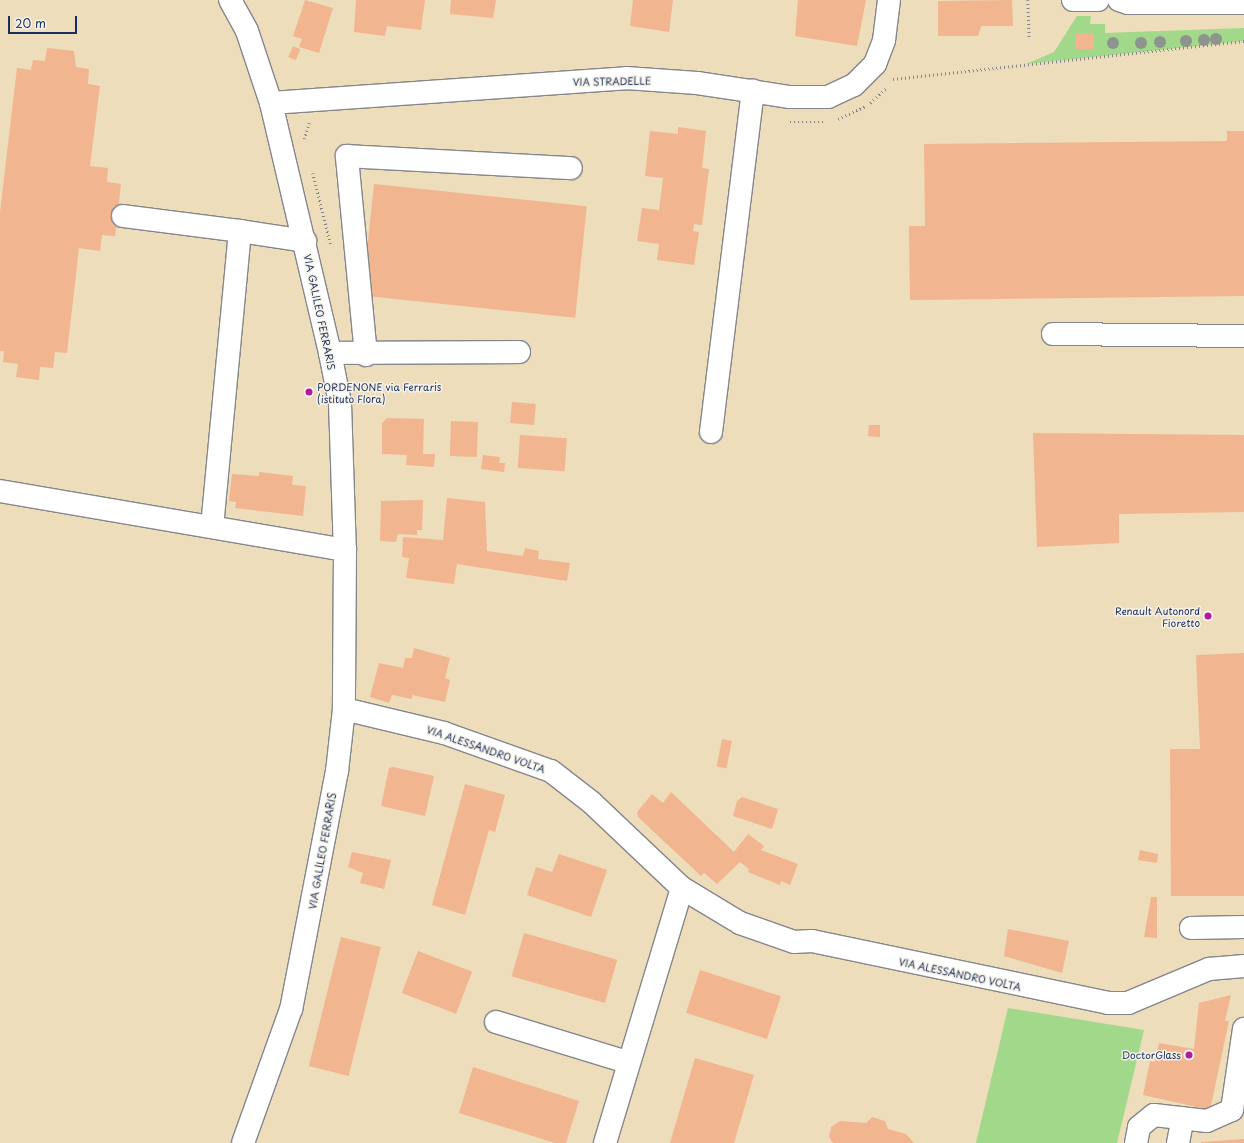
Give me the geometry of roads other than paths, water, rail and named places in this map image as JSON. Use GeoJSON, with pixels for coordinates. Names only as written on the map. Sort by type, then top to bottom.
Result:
{"type":"FeatureCollection","features":[{"type":"Feature","properties":{"kind":"street","name":"VIA GALILEO FERRARIS"},"geometry":{"type":"LineString","coordinates":[[230,0],[247,31],[270,103],[305,241],[330,353],[340,402],[345,550],[344,708],[337,771],[291,1009],[243,1143]]}},
{"type":"Feature","properties":{"kind":"street","name":"VIA STRADELLE"},"geometry":{"type":"LineString","coordinates":[[270,103],[626,78],[697,82],[812,99],[828,97],[854,86],[872,68],[882,48],[889,0]]}},
{"type":"Feature","properties":{"kind":"street"},"geometry":{"type":"LineString","coordinates":[[1074,0],[1098,0]]}},
{"type":"Feature","properties":{"kind":"street"},"geometry":{"type":"LineString","coordinates":[[1119,0],[1128,3],[1244,3]]}},
{"type":"Feature","properties":{"kind":"street"},"geometry":{"type":"LineString","coordinates":[[711,432],[753,91]]}},
{"type":"Feature","properties":{"kind":"street"},"geometry":{"type":"LineString","coordinates":[[366,355],[347,156],[571,168]]}},
{"type":"Feature","properties":{"kind":"street","name":"VIA GALILEO FERRARIS"},"geometry":{"type":"LineString","coordinates":[[123,216],[305,241]]}},
{"type":"Feature","properties":{"kind":"street"},"geometry":{"type":"LineString","coordinates":[[212,526],[240,231]]}},
{"type":"Feature","properties":{"kind":"street"},"geometry":{"type":"LineString","coordinates":[[1053,334],[1244,336]]}},
{"type":"Feature","properties":{"kind":"street"},"geometry":{"type":"LineString","coordinates":[[330,353],[366,355],[519,352]]}},
{"type":"Feature","properties":{"kind":"street"},"geometry":{"type":"LineString","coordinates":[[0,491],[212,526],[345,550]]}},
{"type":"Feature","properties":{"kind":"street","name":"VIA ALESSANDRO VOLTA"},"geometry":{"type":"LineString","coordinates":[[344,708],[444,733],[551,771],[590,802],[682,888],[740,923],[794,942],[812,942],[1108,1003],[1128,1003],[1209,969],[1244,966]]}},
{"type":"Feature","properties":{"kind":"street"},"geometry":{"type":"LineString","coordinates":[[605,1143],[627,1062],[682,888]]}},
{"type":"Feature","properties":{"kind":"street"},"geometry":{"type":"LineString","coordinates":[[1191,928],[1244,927]]}},
{"type":"Feature","properties":{"kind":"street"},"geometry":{"type":"LineString","coordinates":[[496,1022],[627,1062]]}},
{"type":"Feature","properties":{"kind":"street"},"geometry":{"type":"LineString","coordinates":[[1136,1143],[1139,1127],[1146,1119],[1154,1115],[1207,1121],[1232,1110],[1244,1030]]}},
{"type":"Feature","properties":{"kind":"street"},"geometry":{"type":"LineString","coordinates":[[1178,1143],[1183,1118]]}},
{"type":"Feature","properties":{"kind":"place","name":"PORDENONE via Ferraris (istituto Flora)"},"geometry":{"type":"Point","coordinates":[309,392]}},
{"type":"Feature","properties":{"kind":"place","name":"Renault Autonord Fioretto"},"geometry":{"type":"Point","coordinates":[1208,616]}},
{"type":"Feature","properties":{"kind":"place","name":"DoctorGlass"},"geometry":{"type":"Point","coordinates":[1189,1055]}}]}
